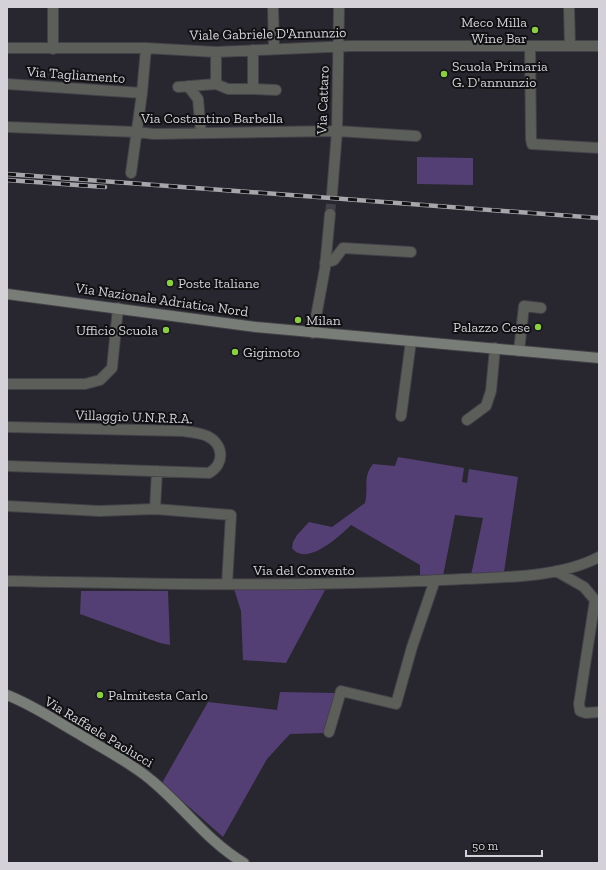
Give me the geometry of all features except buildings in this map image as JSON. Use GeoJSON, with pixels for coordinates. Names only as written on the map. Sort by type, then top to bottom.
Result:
{"type":"FeatureCollection","features":[{"type":"Feature","properties":{"kind":"main road","name":"Via Nazionale Adriatica Nord"},"geometry":{"type":"LineString","coordinates":[[7,294],[217,322],[314,333],[599,358]]}},
{"type":"Feature","properties":{"kind":"main road","name":"Via Raffaele Paolucci"},"geometry":{"type":"LineString","coordinates":[[7,696],[21,700],[116,756],[151,780],[222,847],[244,863]]}},
{"type":"Feature","properties":{"kind":"street"},"geometry":{"type":"LineString","coordinates":[[53,7],[53,48]]}},
{"type":"Feature","properties":{"kind":"street"},"geometry":{"type":"LineString","coordinates":[[273,7],[274,49]]}},
{"type":"Feature","properties":{"kind":"street","name":"Via Cattaro"},"geometry":{"type":"LineString","coordinates":[[332,194],[336,131],[339,7]]}},
{"type":"Feature","properties":{"kind":"street"},"geometry":{"type":"LineString","coordinates":[[569,7],[570,46]]}},
{"type":"Feature","properties":{"kind":"street","name":"Viale Gabriele D'Annunzio"},"geometry":{"type":"LineString","coordinates":[[7,48],[146,48],[216,52],[338,46],[599,46]]}},
{"type":"Feature","properties":{"kind":"street"},"geometry":{"type":"LineString","coordinates":[[530,46],[532,144],[599,148]]}},
{"type":"Feature","properties":{"kind":"street","name":"Via Tagliamento"},"geometry":{"type":"LineString","coordinates":[[131,173],[142,93],[146,48]]}},
{"type":"Feature","properties":{"kind":"street"},"geometry":{"type":"LineString","coordinates":[[253,50],[253,89]]}},
{"type":"Feature","properties":{"kind":"street"},"geometry":{"type":"LineString","coordinates":[[216,52],[216,84]]}},
{"type":"Feature","properties":{"kind":"street","name":"Via Tagliamento"},"geometry":{"type":"LineString","coordinates":[[7,84],[142,93]]}},
{"type":"Feature","properties":{"kind":"street"},"geometry":{"type":"LineString","coordinates":[[201,133],[198,99],[183,87],[216,84],[228,89],[276,90]]}},
{"type":"Feature","properties":{"kind":"street","name":"Via Costantino Barbella"},"geometry":{"type":"LineString","coordinates":[[7,127],[154,134],[336,131],[416,136]]}},
{"type":"Feature","properties":{"kind":"street"},"geometry":{"type":"LineString","coordinates":[[314,333],[325,263],[330,214]]}},
{"type":"Feature","properties":{"kind":"street"},"geometry":{"type":"LineString","coordinates":[[325,263],[334,260],[343,248],[411,252]]}},
{"type":"Feature","properties":{"kind":"street"},"geometry":{"type":"LineString","coordinates":[[519,351],[524,306],[541,308]]}},
{"type":"Feature","properties":{"kind":"street"},"geometry":{"type":"LineString","coordinates":[[7,384],[85,384],[100,380],[112,368],[118,308]]}},
{"type":"Feature","properties":{"kind":"street"},"geometry":{"type":"LineString","coordinates":[[401,416],[411,341]]}},
{"type":"Feature","properties":{"kind":"street"},"geometry":{"type":"LineString","coordinates":[[467,420],[486,406],[491,391],[495,348]]}},
{"type":"Feature","properties":{"kind":"street","name":"Villaggio U.N.R.R.A."},"geometry":{"type":"LineString","coordinates":[[7,427],[182,431],[206,435],[212,439],[220,449],[221,460],[219,465],[209,473],[7,466]]}},
{"type":"Feature","properties":{"kind":"street"},"geometry":{"type":"LineString","coordinates":[[155,509],[157,471]]}},
{"type":"Feature","properties":{"kind":"street"},"geometry":{"type":"LineString","coordinates":[[7,506],[99,511],[155,509],[231,515],[227,584]]}},
{"type":"Feature","properties":{"kind":"street","name":"Via del Convento"},"geometry":{"type":"LineString","coordinates":[[7,581],[338,584],[502,577],[556,571],[599,557]]}},
{"type":"Feature","properties":{"kind":"street"},"geometry":{"type":"LineString","coordinates":[[556,571],[584,587],[595,600],[579,704],[580,711],[586,713],[599,712]]}},
{"type":"Feature","properties":{"kind":"street"},"geometry":{"type":"LineString","coordinates":[[329,732],[341,691],[396,704],[412,647],[435,580]]}},
{"type":"Feature","properties":{"kind":"shaded area"},"geometry":{"type":"Polygon","coordinates":[[[417,157],[473,158],[473,185],[417,184],[417,157]]]}},
{"type":"Feature","properties":{"kind":"shaded area"},"geometry":{"type":"Polygon","coordinates":[[[398,457],[464,468],[462,482],[467,483],[469,469],[518,477],[504,572],[471,575],[483,518],[455,515],[443,576],[420,577],[420,565],[351,525],[331,543],[314,552],[305,554],[298,553],[292,548],[293,542],[297,535],[309,522],[332,527],[365,503],[367,478],[373,464],[395,466],[398,457]]]}},
{"type":"Feature","properties":{"kind":"shaded area"},"geometry":{"type":"Polygon","coordinates":[[[234,589],[325,590],[286,663],[243,660],[241,611],[234,589]]]}},
{"type":"Feature","properties":{"kind":"shaded area"},"geometry":{"type":"Polygon","coordinates":[[[81,591],[168,591],[170,645],[160,643],[80,614],[81,591]]]}},
{"type":"Feature","properties":{"kind":"shaded area"},"geometry":{"type":"Polygon","coordinates":[[[280,692],[336,693],[325,733],[290,734],[267,759],[223,837],[162,783],[208,702],[277,710],[280,692]]]}},
{"type":"Feature","properties":{"kind":"tunnel"},"geometry":{"type":"LineString","coordinates":[[330,214],[332,194]]}},
{"type":"Feature","properties":{"kind":"railway"},"geometry":{"type":"LineString","coordinates":[[7,174],[599,218]]}},
{"type":"Feature","properties":{"kind":"railway"},"geometry":{"type":"LineString","coordinates":[[7,180],[105,187]]}},
{"type":"Feature","properties":{"kind":"place","name":"Meco Milla Wine Bar"},"geometry":{"type":"Point","coordinates":[535,30]}},
{"type":"Feature","properties":{"kind":"place","name":"Scuola Primaria G. D'annunzio"},"geometry":{"type":"Point","coordinates":[444,74]}},
{"type":"Feature","properties":{"kind":"place","name":"Poste Italiane"},"geometry":{"type":"Point","coordinates":[170,283]}},
{"type":"Feature","properties":{"kind":"place","name":"Milan"},"geometry":{"type":"Point","coordinates":[298,320]}},
{"type":"Feature","properties":{"kind":"place","name":"Palazzo Cese"},"geometry":{"type":"Point","coordinates":[538,327]}},
{"type":"Feature","properties":{"kind":"place","name":"Ufficio Scuola"},"geometry":{"type":"Point","coordinates":[166,330]}},
{"type":"Feature","properties":{"kind":"place","name":"Gigimoto"},"geometry":{"type":"Point","coordinates":[235,352]}},
{"type":"Feature","properties":{"kind":"place","name":"Palmitesta Carlo"},"geometry":{"type":"Point","coordinates":[100,695]}}]}
